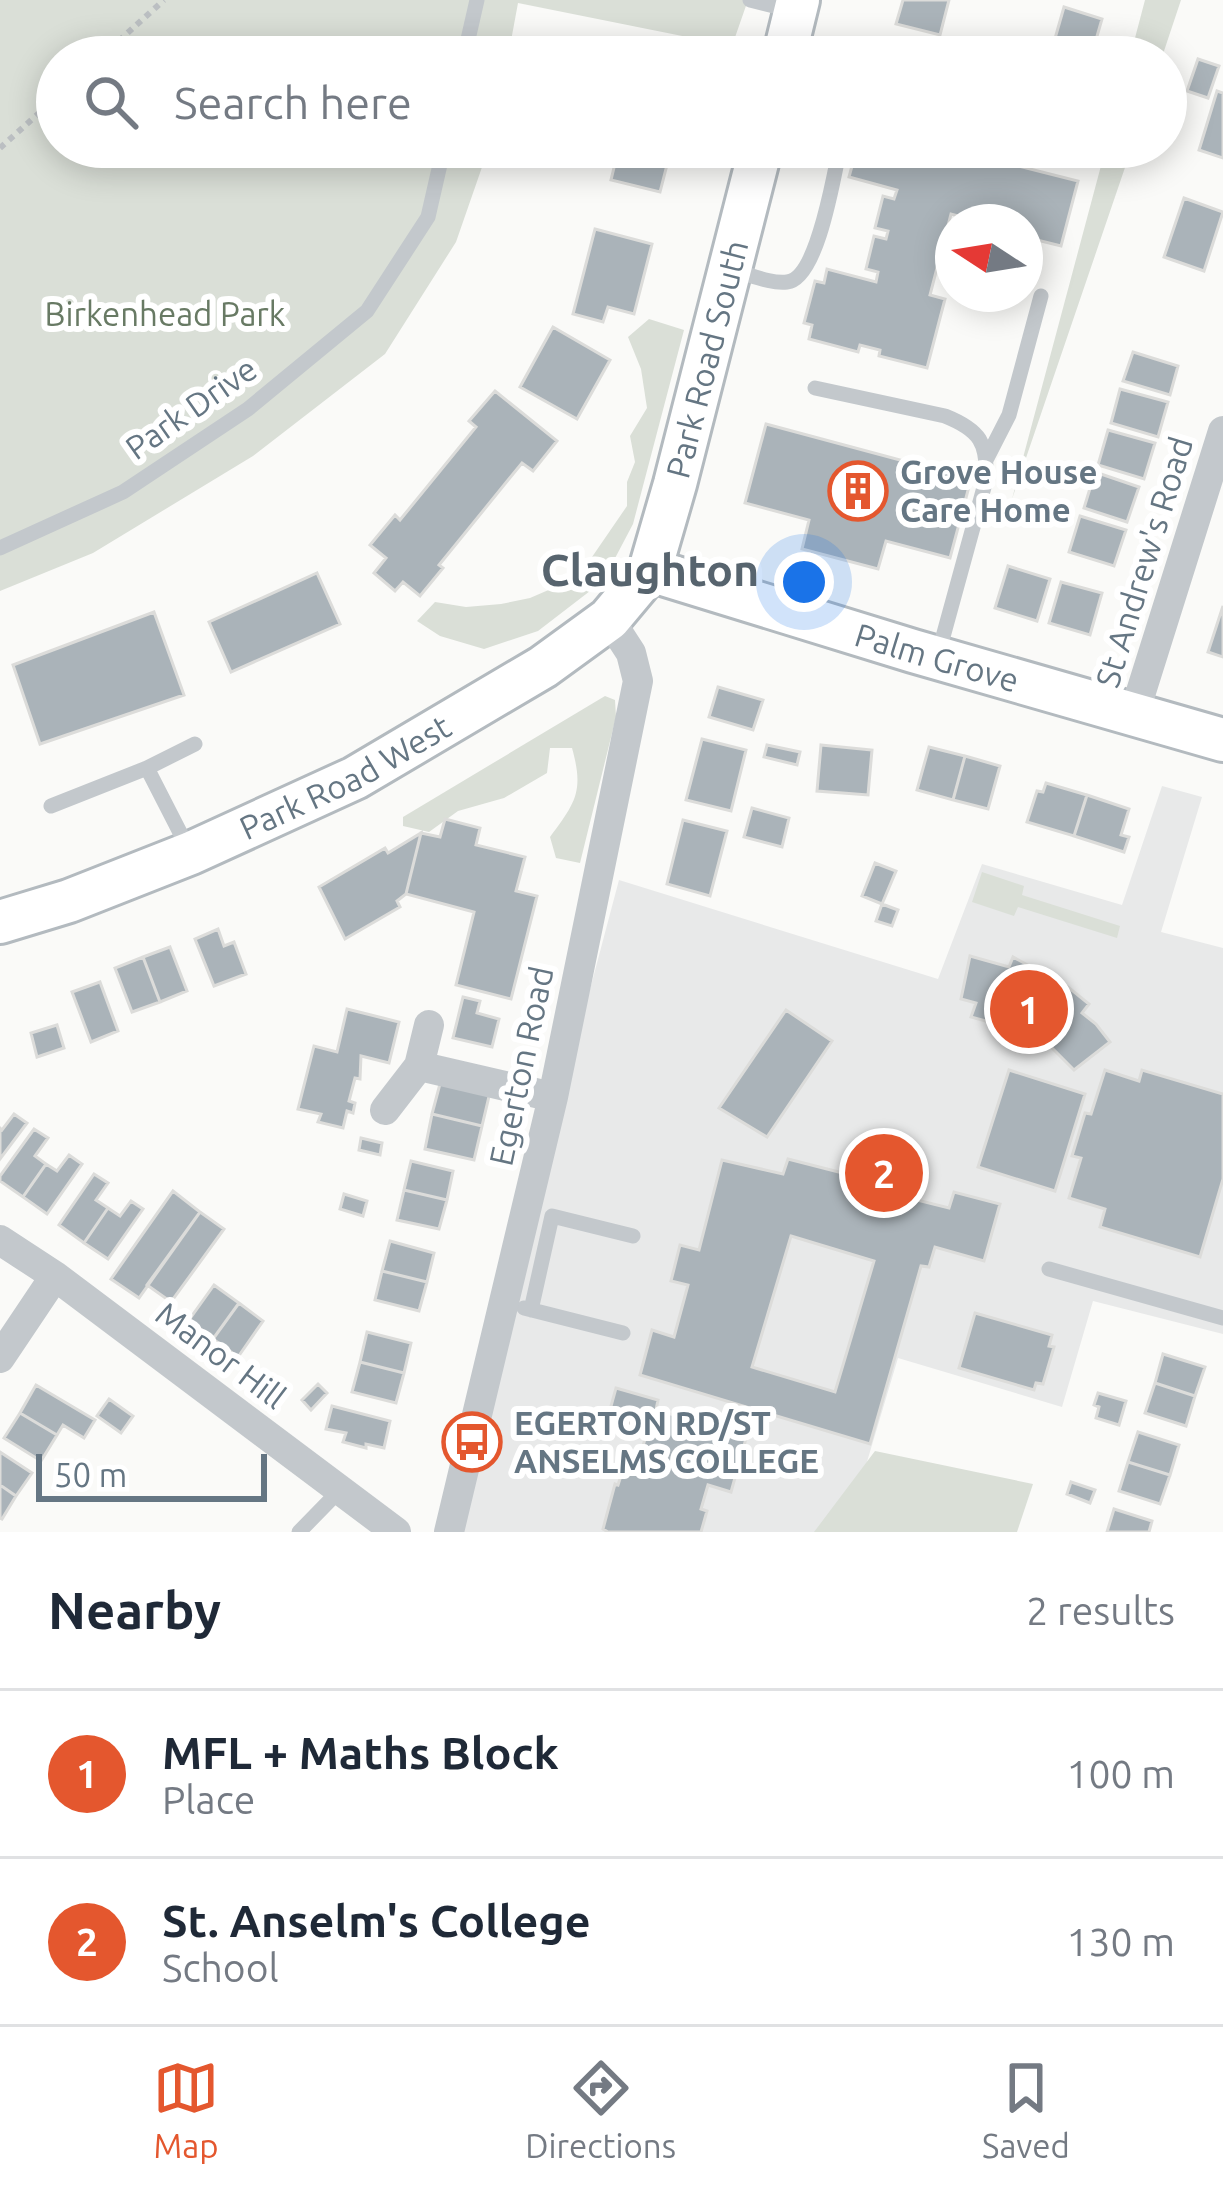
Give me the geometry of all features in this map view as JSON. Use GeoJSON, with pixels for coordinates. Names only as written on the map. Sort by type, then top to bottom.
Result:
{"type":"FeatureCollection","features":[{"type":"Feature","properties":{"kind":"street"},"geometry":{"type":"LineString","coordinates":[[789,36],[797,6]]}},
{"type":"Feature","properties":{"kind":"street","name":"Park Road South"},"geometry":{"type":"LineString","coordinates":[[650,570],[755,168]]}},
{"type":"Feature","properties":{"kind":"street","name":"St Andrew's Road"},"geometry":{"type":"LineString","coordinates":[[1134,715],[1223,430]]}},
{"type":"Feature","properties":{"kind":"street","name":"Park Road West"},"geometry":{"type":"LineString","coordinates":[[0,922],[69,901],[191,853],[355,778],[543,667],[609,619],[650,570]]}},
{"type":"Feature","properties":{"kind":"street","name":"Palm Grove"},"geometry":{"type":"LineString","coordinates":[[650,570],[1223,740]]}},
{"type":"Feature","properties":{"kind":"street","name":"Egerton Road"},"geometry":{"type":"LineString","coordinates":[[449,1532],[517,1306],[553,1097],[638,681],[631,653],[609,619]]}},
{"type":"Feature","properties":{"kind":"street"},"geometry":{"type":"LineString","coordinates":[[385,1110],[419,1066],[429,1025]]}},
{"type":"Feature","properties":{"kind":"street"},"geometry":{"type":"LineString","coordinates":[[419,1066],[553,1097]]}},
{"type":"Feature","properties":{"kind":"street","name":"Manor Hill"},"geometry":{"type":"LineString","coordinates":[[0,1240],[55,1276],[396,1532]]}},
{"type":"Feature","properties":{"kind":"street"},"geometry":{"type":"LineString","coordinates":[[0,1358],[55,1276]]}},
{"type":"Feature","properties":{"kind":"lane"},"geometry":{"type":"LineString","coordinates":[[469,36],[477,0]]}},
{"type":"Feature","properties":{"kind":"lane"},"geometry":{"type":"LineString","coordinates":[[750,0],[797,6]]}},
{"type":"Feature","properties":{"kind":"lane","name":"Park Drive"},"geometry":{"type":"LineString","coordinates":[[0,548],[123,492],[248,409],[367,311],[428,218],[439,168]]}},
{"type":"Feature","properties":{"kind":"lane"},"geometry":{"type":"LineString","coordinates":[[729,269],[781,282],[799,278],[821,226],[835,168]]}},
{"type":"Feature","properties":{"kind":"lane"},"geometry":{"type":"LineString","coordinates":[[987,458],[1009,415],[1037,312]]}},
{"type":"Feature","properties":{"kind":"lane"},"geometry":{"type":"LineString","coordinates":[[815,388],[946,416],[966,424],[981,440],[987,458],[986,480],[937,658]]}},
{"type":"Feature","properties":{"kind":"lane"},"geometry":{"type":"LineString","coordinates":[[51,806],[195,744]]}},
{"type":"Feature","properties":{"kind":"lane"},"geometry":{"type":"LineString","coordinates":[[147,768],[191,853]]}},
{"type":"Feature","properties":{"kind":"lane"},"geometry":{"type":"LineString","coordinates":[[623,1334],[517,1306],[552,1216],[633,1235]]}},
{"type":"Feature","properties":{"kind":"lane"},"geometry":{"type":"LineString","coordinates":[[1049,1269],[1223,1318]]}},
{"type":"Feature","properties":{"kind":"lane"},"geometry":{"type":"LineString","coordinates":[[299,1532],[340,1490]]}},
{"type":"Feature","properties":{"kind":"path"},"geometry":{"type":"LineString","coordinates":[[124,36],[164,0]]}},
{"type":"Feature","properties":{"kind":"path"},"geometry":{"type":"LineString","coordinates":[[0,148],[36,116]]}},
{"type":"Feature","properties":{"kind":"shaded area"},"geometry":{"type":"Polygon","coordinates":[[[1162,786],[1202,797],[1161,932],[1223,948],[1223,1334],[1093,1301],[1062,1407],[898,1358],[846,1532],[457,1532],[619,880],[938,979],[982,864],[1122,905],[1162,786]]]}},
{"type":"Feature","properties":{"kind":"green space","name":"Birkenhead Park"},"geometry":{"type":"Polygon","coordinates":[[[0,0],[748,0],[735,36],[682,36],[518,3],[512,36],[36,36],[36,168],[482,168],[456,242],[385,354],[253,456],[93,553],[0,591],[0,0]]]}},
{"type":"Feature","properties":{"kind":"green space"},"geometry":{"type":"Polygon","coordinates":[[[1145,0],[1181,0],[1169,36],[1136,36],[1145,0]]]}},
{"type":"Feature","properties":{"kind":"green space"},"geometry":{"type":"Polygon","coordinates":[[[1100,168],[1125,168],[1012,499],[1100,168]]]}},
{"type":"Feature","properties":{"kind":"green space"},"geometry":{"type":"Polygon","coordinates":[[[649,319],[684,330],[633,524],[603,581],[538,631],[484,649],[440,636],[417,621],[435,602],[466,607],[530,598],[567,582],[592,557],[627,506],[627,482],[635,462],[630,436],[647,408],[641,369],[628,337],[649,319]]]}},
{"type":"Feature","properties":{"kind":"green space"},"geometry":{"type":"Polygon","coordinates":[[[605,696],[615,700],[616,717],[580,863],[556,858],[550,837],[575,796],[572,748],[550,748],[547,773],[504,798],[458,811],[429,832],[403,826],[403,817],[605,696]]]}},
{"type":"Feature","properties":{"kind":"green space"},"geometry":{"type":"Polygon","coordinates":[[[982,872],[1024,886],[1022,895],[1120,926],[1117,938],[1018,907],[1014,916],[972,902],[982,872]]]}},
{"type":"Feature","properties":{"kind":"green space"},"geometry":{"type":"Polygon","coordinates":[[[875,1451],[1033,1484],[1017,1532],[814,1532],[875,1451]]]}},
{"type":"Feature","properties":{"kind":"building"},"geometry":{"type":"Polygon","coordinates":[[[903,0],[949,0],[940,35],[896,24],[903,0]]]}},
{"type":"Feature","properties":{"kind":"building"},"geometry":{"type":"Polygon","coordinates":[[[1064,7],[1102,19],[1097,36],[1056,36],[1064,7]]]}},
{"type":"Feature","properties":{"kind":"building"},"geometry":{"type":"Polygon","coordinates":[[[1198,59],[1219,66],[1208,98],[1187,91],[1198,59]]]}},
{"type":"Feature","properties":{"kind":"building"},"geometry":{"type":"Polygon","coordinates":[[[1217,91],[1223,93],[1223,158],[1199,150],[1217,91]]]}},
{"type":"Feature","properties":{"kind":"building"},"geometry":{"type":"Polygon","coordinates":[[[614,168],[666,168],[660,192],[611,180],[614,168]]]}},
{"type":"Feature","properties":{"kind":"building"},"geometry":{"type":"Polygon","coordinates":[[[851,168],[1026,168],[1078,181],[1061,246],[1043,242],[1043,204],[935,204],[935,276],[930,295],[935,296],[935,312],[942,312],[927,368],[879,356],[880,350],[860,345],[858,352],[809,339],[812,325],[804,323],[815,281],[824,283],[827,269],[876,282],[878,272],[866,269],[874,236],[886,239],[888,231],[875,228],[883,196],[894,199],[897,190],[849,177],[851,168]]]}},
{"type":"Feature","properties":{"kind":"building"},"geometry":{"type":"Polygon","coordinates":[[[1184,198],[1223,212],[1204,271],[1164,257],[1184,198]]]}},
{"type":"Feature","properties":{"kind":"building"},"geometry":{"type":"Polygon","coordinates":[[[595,229],[652,244],[634,314],[608,307],[603,322],[573,314],[595,229]]]}},
{"type":"Feature","properties":{"kind":"building"},"geometry":{"type":"Polygon","coordinates":[[[553,327],[610,360],[577,419],[520,387],[553,327]]]}},
{"type":"Feature","properties":{"kind":"building"},"geometry":{"type":"Polygon","coordinates":[[[1133,352],[1178,366],[1170,395],[1123,381],[1133,352]]]}},
{"type":"Feature","properties":{"kind":"building"},"geometry":{"type":"Polygon","coordinates":[[[1120,389],[1168,402],[1158,437],[1111,423],[1120,389]]]}},
{"type":"Feature","properties":{"kind":"building"},"geometry":{"type":"Polygon","coordinates":[[[495,391],[557,441],[533,471],[522,463],[439,565],[443,568],[420,596],[403,582],[395,591],[374,573],[386,558],[370,545],[395,515],[400,520],[476,427],[469,421],[495,391]]]}},
{"type":"Feature","properties":{"kind":"building","name":"Grove House Care Home"},"geometry":{"type":"Polygon","coordinates":[[[766,424],[971,479],[950,558],[886,541],[878,569],[802,549],[809,520],[745,503],[766,424]]]}},
{"type":"Feature","properties":{"kind":"building"},"geometry":{"type":"Polygon","coordinates":[[[1108,430],[1155,443],[1144,479],[1098,465],[1108,430]]]}},
{"type":"Feature","properties":{"kind":"building"},"geometry":{"type":"Polygon","coordinates":[[[1095,472],[1139,487],[1127,522],[1084,508],[1095,472]]]}},
{"type":"Feature","properties":{"kind":"building"},"geometry":{"type":"Polygon","coordinates":[[[1080,516],[1126,530],[1114,566],[1069,552],[1080,516]]]}},
{"type":"Feature","properties":{"kind":"building"},"geometry":{"type":"Polygon","coordinates":[[[1008,566],[1050,579],[1037,621],[995,608],[1008,566]]]}},
{"type":"Feature","properties":{"kind":"building"},"geometry":{"type":"Polygon","coordinates":[[[317,573],[340,624],[231,672],[209,622],[317,573]]]}},
{"type":"Feature","properties":{"kind":"building"},"geometry":{"type":"Polygon","coordinates":[[[1061,582],[1102,593],[1090,635],[1049,623],[1061,582]]]}},
{"type":"Feature","properties":{"kind":"building"},"geometry":{"type":"Polygon","coordinates":[[[1223,606],[1223,657],[1208,652],[1223,606]]]}},
{"type":"Feature","properties":{"kind":"building"},"geometry":{"type":"Polygon","coordinates":[[[154,612],[184,695],[40,744],[13,665],[154,612]]]}},
{"type":"Feature","properties":{"kind":"building"},"geometry":{"type":"Polygon","coordinates":[[[718,687],[763,700],[753,730],[709,717],[718,687]]]}},
{"type":"Feature","properties":{"kind":"building"},"geometry":{"type":"Polygon","coordinates":[[[702,739],[746,750],[731,811],[686,800],[702,739]]]}},
{"type":"Feature","properties":{"kind":"building"},"geometry":{"type":"Polygon","coordinates":[[[767,745],[800,752],[797,765],[764,757],[767,745]]]}},
{"type":"Feature","properties":{"kind":"building"},"geometry":{"type":"Polygon","coordinates":[[[821,745],[872,750],[868,795],[817,791],[821,745]]]}},
{"type":"Feature","properties":{"kind":"building"},"geometry":{"type":"Polygon","coordinates":[[[929,747],[965,756],[953,800],[917,790],[929,747]]]}},
{"type":"Feature","properties":{"kind":"building"},"geometry":{"type":"Polygon","coordinates":[[[965,756],[1000,766],[988,809],[953,800],[965,756]]]}},
{"type":"Feature","properties":{"kind":"building"},"geometry":{"type":"Polygon","coordinates":[[[1046,783],[1087,795],[1074,836],[1027,822],[1037,791],[1043,792],[1046,783]]]}},
{"type":"Feature","properties":{"kind":"building"},"geometry":{"type":"Polygon","coordinates":[[[1087,795],[1129,809],[1121,835],[1129,837],[1124,852],[1074,836],[1087,795]]]}},
{"type":"Feature","properties":{"kind":"building"},"geometry":{"type":"Polygon","coordinates":[[[752,808],[789,818],[782,847],[744,837],[752,808]]]}},
{"type":"Feature","properties":{"kind":"building"},"geometry":{"type":"Polygon","coordinates":[[[445,819],[480,828],[476,845],[525,857],[516,891],[537,896],[511,999],[456,985],[474,912],[406,894],[421,833],[440,837],[445,819]]]}},
{"type":"Feature","properties":{"kind":"building"},"geometry":{"type":"Polygon","coordinates":[[[683,820],[727,831],[710,896],[667,884],[683,820]]]}},
{"type":"Feature","properties":{"kind":"building"},"geometry":{"type":"Polygon","coordinates":[[[421,833],[406,894],[397,901],[400,907],[345,939],[319,887],[421,833]]]}},
{"type":"Feature","properties":{"kind":"building"},"geometry":{"type":"Polygon","coordinates":[[[875,863],[896,871],[882,904],[862,896],[875,863]]]}},
{"type":"Feature","properties":{"kind":"building"},"geometry":{"type":"Polygon","coordinates":[[[882,904],[898,910],[892,926],[876,921],[882,904]]]}},
{"type":"Feature","properties":{"kind":"building"},"geometry":{"type":"Polygon","coordinates":[[[218,929],[224,946],[234,942],[246,974],[214,986],[195,939],[218,929]]]}},
{"type":"Feature","properties":{"kind":"building"},"geometry":{"type":"Polygon","coordinates":[[[170,947],[187,991],[160,1002],[143,957],[170,947]]]}},
{"type":"Feature","properties":{"kind":"building"},"geometry":{"type":"Polygon","coordinates":[[[970,956],[1009,967],[1013,957],[1068,987],[1089,1004],[1082,1013],[1110,1042],[1074,1070],[1044,1040],[1037,1051],[993,1023],[971,1017],[976,1003],[961,999],[970,956]]]}},
{"type":"Feature","properties":{"kind":"building"},"geometry":{"type":"Polygon","coordinates":[[[143,957],[160,1002],[132,1012],[115,968],[143,957]]]}},
{"type":"Feature","properties":{"kind":"building"},"geometry":{"type":"Polygon","coordinates":[[[100,982],[118,1031],[91,1042],[72,992],[100,982]]]}},
{"type":"Feature","properties":{"kind":"building"},"geometry":{"type":"Polygon","coordinates":[[[463,997],[480,1001],[477,1013],[499,1019],[492,1047],[453,1038],[463,997]]]}},
{"type":"Feature","properties":{"kind":"building"},"geometry":{"type":"Polygon","coordinates":[[[347,1009],[399,1022],[389,1063],[361,1056],[360,1079],[355,1078],[349,1101],[355,1103],[353,1113],[347,1111],[343,1128],[318,1122],[321,1114],[298,1109],[314,1046],[337,1052],[347,1009]]]}},
{"type":"Feature","properties":{"kind":"building"},"geometry":{"type":"Polygon","coordinates":[[[786,1010],[832,1041],[767,1137],[719,1108],[786,1010]]]}},
{"type":"Feature","properties":{"kind":"building"},"geometry":{"type":"Polygon","coordinates":[[[57,1025],[64,1048],[37,1057],[31,1033],[57,1025]]]}},
{"type":"Feature","properties":{"kind":"building"},"geometry":{"type":"Polygon","coordinates":[[[1009,1070],[1085,1094],[1055,1191],[978,1167],[1009,1070]]]}},
{"type":"Feature","properties":{"kind":"building"},"geometry":{"type":"Polygon","coordinates":[[[1105,1070],[1139,1081],[1142,1070],[1223,1094],[1223,1179],[1200,1257],[1100,1227],[1105,1209],[1069,1198],[1081,1158],[1072,1156],[1105,1070]]]}},
{"type":"Feature","properties":{"kind":"building"},"geometry":{"type":"Polygon","coordinates":[[[441,1080],[490,1092],[482,1126],[432,1114],[441,1080]]]}},
{"type":"Feature","properties":{"kind":"building"},"geometry":{"type":"Polygon","coordinates":[[[14,1114],[27,1123],[0,1159],[0,1128],[14,1114]]]}},
{"type":"Feature","properties":{"kind":"building"},"geometry":{"type":"Polygon","coordinates":[[[432,1114],[482,1126],[474,1160],[425,1149],[432,1114]]]}},
{"type":"Feature","properties":{"kind":"building"},"geometry":{"type":"Polygon","coordinates":[[[34,1129],[48,1138],[35,1156],[46,1164],[23,1197],[0,1181],[0,1176],[34,1129]]]}},
{"type":"Feature","properties":{"kind":"building"},"geometry":{"type":"Polygon","coordinates":[[[361,1138],[382,1143],[380,1155],[359,1150],[361,1138]]]}},
{"type":"Feature","properties":{"kind":"building"},"geometry":{"type":"Polygon","coordinates":[[[69,1155],[82,1164],[47,1214],[23,1197],[46,1164],[57,1171],[69,1155]]]}},
{"type":"Feature","properties":{"kind":"building"},"geometry":{"type":"Polygon","coordinates":[[[788,1159],[909,1190],[905,1197],[949,1208],[954,1192],[1000,1204],[984,1261],[935,1247],[929,1267],[921,1266],[870,1444],[640,1375],[652,1330],[674,1337],[688,1285],[671,1281],[680,1245],[699,1250],[722,1160],[783,1174],[788,1159]],[[791,1236],[752,1367],[835,1392],[874,1261],[791,1236]]]}},
{"type":"Feature","properties":{"kind":"building"},"geometry":{"type":"Polygon","coordinates":[[[411,1161],[453,1171],[447,1200],[404,1190],[411,1161]]]}},
{"type":"Feature","properties":{"kind":"building"},"geometry":{"type":"Polygon","coordinates":[[[94,1174],[108,1183],[96,1200],[108,1208],[84,1243],[59,1225],[94,1174]]]}},
{"type":"Feature","properties":{"kind":"building"},"geometry":{"type":"Polygon","coordinates":[[[404,1190],[447,1200],[439,1229],[397,1220],[404,1190]]]}},
{"type":"Feature","properties":{"kind":"building"},"geometry":{"type":"Polygon","coordinates":[[[173,1191],[200,1212],[139,1298],[111,1279],[173,1191]]]}},
{"type":"Feature","properties":{"kind":"building"},"geometry":{"type":"Polygon","coordinates":[[[344,1194],[367,1201],[363,1216],[340,1209],[344,1194]]]}},
{"type":"Feature","properties":{"kind":"building"},"geometry":{"type":"Polygon","coordinates":[[[131,1201],[143,1209],[108,1259],[84,1243],[108,1208],[120,1216],[131,1201]]]}},
{"type":"Feature","properties":{"kind":"building"},"geometry":{"type":"Polygon","coordinates":[[[200,1212],[224,1229],[171,1302],[147,1285],[200,1212]]]}},
{"type":"Feature","properties":{"kind":"building"},"geometry":{"type":"Polygon","coordinates":[[[390,1241],[434,1253],[427,1282],[382,1271],[390,1241]]]}},
{"type":"Feature","properties":{"kind":"building"},"geometry":{"type":"Polygon","coordinates":[[[382,1271],[427,1282],[419,1311],[375,1300],[382,1271]]]}},
{"type":"Feature","properties":{"kind":"building"},"geometry":{"type":"Polygon","coordinates":[[[214,1285],[239,1303],[213,1339],[189,1320],[214,1285]]]}},
{"type":"Feature","properties":{"kind":"building"},"geometry":{"type":"Polygon","coordinates":[[[239,1303],[263,1321],[238,1357],[213,1339],[239,1303]]]}},
{"type":"Feature","properties":{"kind":"building"},"geometry":{"type":"Polygon","coordinates":[[[975,1313],[1052,1335],[1049,1346],[1054,1347],[1043,1384],[1036,1383],[1034,1390],[959,1368],[975,1313]]]}},
{"type":"Feature","properties":{"kind":"building"},"geometry":{"type":"Polygon","coordinates":[[[367,1332],[411,1343],[404,1373],[360,1362],[367,1332]]]}},
{"type":"Feature","properties":{"kind":"building"},"geometry":{"type":"Polygon","coordinates":[[[1163,1354],[1205,1367],[1195,1396],[1155,1383],[1163,1354]]]}},
{"type":"Feature","properties":{"kind":"building"},"geometry":{"type":"Polygon","coordinates":[[[360,1362],[404,1373],[396,1403],[352,1392],[360,1362]]]}},
{"type":"Feature","properties":{"kind":"building"},"geometry":{"type":"Polygon","coordinates":[[[1155,1383],[1195,1396],[1186,1426],[1145,1413],[1155,1383]]]}},
{"type":"Feature","properties":{"kind":"building"},"geometry":{"type":"Polygon","coordinates":[[[318,1384],[327,1393],[311,1410],[302,1400],[318,1384]]]}},
{"type":"Feature","properties":{"kind":"building"},"geometry":{"type":"Polygon","coordinates":[[[36,1385],[95,1420],[84,1438],[63,1425],[57,1435],[20,1413],[36,1385]]]}},
{"type":"Feature","properties":{"kind":"building"},"geometry":{"type":"Polygon","coordinates":[[[616,1388],[658,1400],[656,1410],[747,1435],[731,1492],[708,1485],[701,1532],[603,1529],[615,1484],[626,1460],[638,1464],[648,1428],[608,1417],[616,1388]]]}},
{"type":"Feature","properties":{"kind":"building"},"geometry":{"type":"Polygon","coordinates":[[[1098,1393],[1126,1401],[1119,1425],[1096,1418],[1098,1393]]]}},
{"type":"Feature","properties":{"kind":"building"},"geometry":{"type":"Polygon","coordinates":[[[109,1399],[133,1416],[121,1433],[97,1416],[109,1399]]]}},
{"type":"Feature","properties":{"kind":"building"},"geometry":{"type":"Polygon","coordinates":[[[332,1406],[390,1421],[384,1448],[343,1442],[346,1433],[326,1429],[332,1406]]]}},
{"type":"Feature","properties":{"kind":"building"},"geometry":{"type":"Polygon","coordinates":[[[20,1413],[57,1435],[41,1461],[4,1438],[20,1413]]]}},
{"type":"Feature","properties":{"kind":"building"},"geometry":{"type":"Polygon","coordinates":[[[1138,1432],[1179,1445],[1170,1475],[1128,1462],[1138,1432]]]}},
{"type":"Feature","properties":{"kind":"building"},"geometry":{"type":"Polygon","coordinates":[[[0,1452],[32,1473],[16,1496],[0,1485],[0,1452]]]}},
{"type":"Feature","properties":{"kind":"building"},"geometry":{"type":"Polygon","coordinates":[[[1128,1462],[1170,1475],[1160,1504],[1119,1491],[1128,1462]]]}},
{"type":"Feature","properties":{"kind":"building"},"geometry":{"type":"Polygon","coordinates":[[[1071,1482],[1095,1490],[1090,1503],[1067,1494],[1071,1482]]]}},
{"type":"Feature","properties":{"kind":"building"},"geometry":{"type":"Polygon","coordinates":[[[0,1485],[16,1496],[2,1519],[0,1518],[0,1485]]]}},
{"type":"Feature","properties":{"kind":"building"},"geometry":{"type":"Polygon","coordinates":[[[1114,1509],[1152,1521],[1149,1532],[1107,1532],[1114,1509]]]}},
{"type":"Feature","properties":{"kind":"place","name":"Grove House Care Home"},"geometry":{"type":"Point","coordinates":[858,491]}},
{"type":"Feature","properties":{"kind":"place","name":"MFL + Maths Block"},"geometry":{"type":"Point","coordinates":[1029,1009]}},
{"type":"Feature","properties":{"kind":"place","name":"St. Anselm's College"},"geometry":{"type":"Point","coordinates":[884,1173]}},
{"type":"Feature","properties":{"kind":"place","name":"EGERTON RD/ST ANSELMS COLLEGE"},"geometry":{"type":"Point","coordinates":[472,1442]}},
{"type":"Feature","properties":{"kind":"district","name":"Claughton"},"geometry":{"type":"Point","coordinates":[650,570]}}]}
